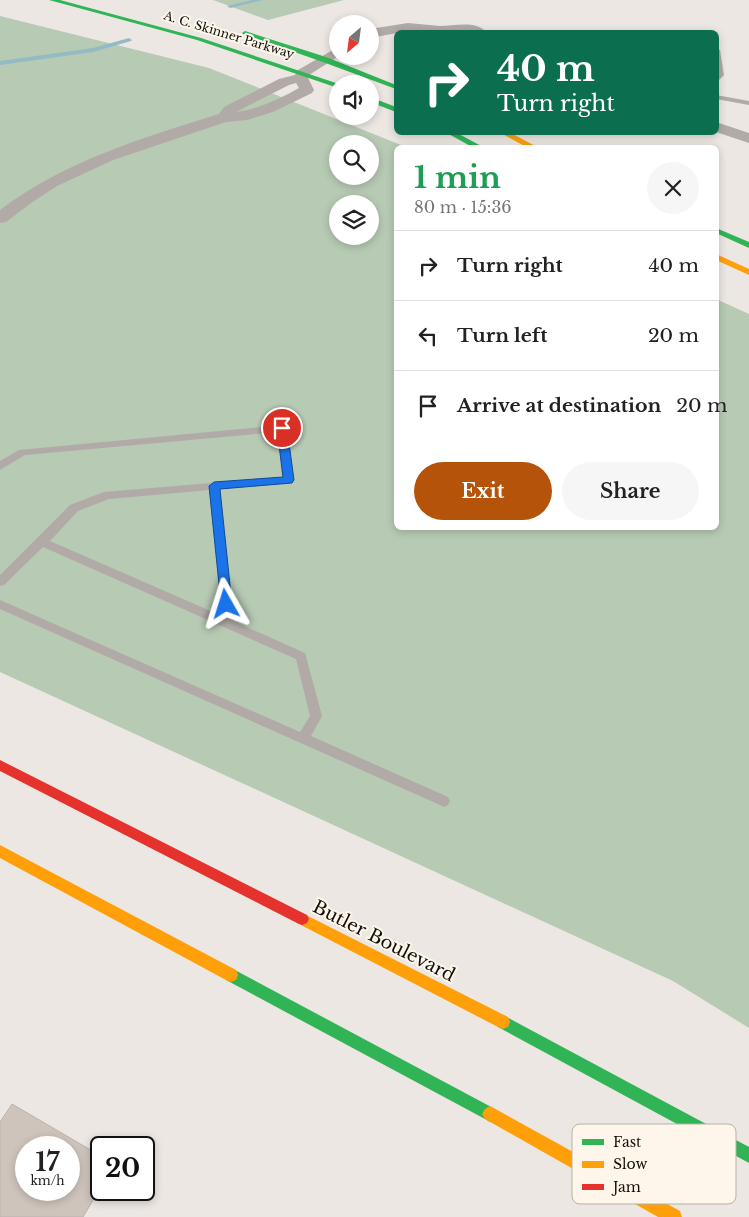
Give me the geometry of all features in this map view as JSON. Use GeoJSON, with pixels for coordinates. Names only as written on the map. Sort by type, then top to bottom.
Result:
{"type":"FeatureCollection","features":[{"type":"Feature","properties":{"kind":"main road","name":"A. C. Skinner Parkway"},"geometry":{"type":"LineString","coordinates":[[52,0],[199,39],[302,76],[329,84]]}},
{"type":"Feature","properties":{"kind":"main road","name":"A. C. Skinner Parkway"},"geometry":{"type":"LineString","coordinates":[[235,30],[323,59],[394,86]]}},
{"type":"Feature","properties":{"kind":"main road"},"geometry":{"type":"LineString","coordinates":[[379,103],[394,109]]}},
{"type":"Feature","properties":{"kind":"main road"},"geometry":{"type":"LineString","coordinates":[[454,135],[475,145]]}},
{"type":"Feature","properties":{"kind":"main road"},"geometry":{"type":"LineString","coordinates":[[508,135],[529,145]]}},
{"type":"Feature","properties":{"kind":"main road"},"geometry":{"type":"LineString","coordinates":[[719,231],[749,245]]}},
{"type":"Feature","properties":{"kind":"main road"},"geometry":{"type":"LineString","coordinates":[[719,258],[749,272]]}},
{"type":"Feature","properties":{"kind":"main road","name":"Butler Boulevard"},"geometry":{"type":"LineString","coordinates":[[0,765],[524,1032],[694,1124]]}},
{"type":"Feature","properties":{"kind":"main road"},"geometry":{"type":"LineString","coordinates":[[0,851],[481,1108],[572,1159]]}},
{"type":"Feature","properties":{"kind":"main road","name":"Butler Boulevard"},"geometry":{"type":"LineString","coordinates":[[736,1147],[749,1154]]}},
{"type":"Feature","properties":{"kind":"main road"},"geometry":{"type":"LineString","coordinates":[[651,1204],[674,1217]]}},
{"type":"Feature","properties":{"kind":"street"},"geometry":{"type":"LineString","coordinates":[[379,31],[408,27],[443,30]]}},
{"type":"Feature","properties":{"kind":"street"},"geometry":{"type":"LineString","coordinates":[[0,218],[16,204],[86,164],[226,117],[229,110],[284,82],[302,76],[329,56]]}},
{"type":"Feature","properties":{"kind":"street"},"geometry":{"type":"LineString","coordinates":[[719,127],[749,138]]}},
{"type":"Feature","properties":{"kind":"lane"},"geometry":{"type":"LineString","coordinates":[[719,98],[749,103]]}},
{"type":"Feature","properties":{"kind":"lane"},"geometry":{"type":"LineString","coordinates":[[0,466],[23,452],[282,428],[288,480],[108,495],[74,508],[0,582]]}},
{"type":"Feature","properties":{"kind":"lane"},"geometry":{"type":"LineString","coordinates":[[214,486],[228,624]]}},
{"type":"Feature","properties":{"kind":"lane"},"geometry":{"type":"LineString","coordinates":[[42,542],[301,656],[316,716],[303,738]]}},
{"type":"Feature","properties":{"kind":"lane"},"geometry":{"type":"LineString","coordinates":[[0,604],[444,801]]}},
{"type":"Feature","properties":{"kind":"green space"},"geometry":{"type":"Polygon","coordinates":[[[213,0],[344,0],[268,20],[213,0]]]}},
{"type":"Feature","properties":{"kind":"green space"},"geometry":{"type":"Polygon","coordinates":[[[0,16],[209,68],[329,116],[329,125],[351,125],[376,135],[329,135],[329,185],[379,185],[379,136],[401,145],[394,145],[394,530],[719,530],[719,300],[749,314],[749,1028],[673,981],[0,672],[0,16]]]}},
{"type":"Feature","properties":{"kind":"building"},"geometry":{"type":"Polygon","coordinates":[[[12,1104],[67,1136],[15,1136],[15,1201],[80,1201],[80,1144],[90,1150],[90,1201],[93,1201],[83,1217],[0,1217],[0,1122],[12,1104]]]}},
{"type":"Feature","properties":{"kind":"waterway"},"geometry":{"type":"LineString","coordinates":[[230,6],[260,0]]}},
{"type":"Feature","properties":{"kind":"waterway"},"geometry":{"type":"LineString","coordinates":[[0,63],[93,50],[129,40]]}},
{"type":"Feature","properties":{"kind":"traffic: fast"},"geometry":{"type":"LineString","coordinates":[[52,0],[199,39],[329,83]]}},
{"type":"Feature","properties":{"kind":"traffic: fast"},"geometry":{"type":"LineString","coordinates":[[245,33],[323,59],[394,86]]}},
{"type":"Feature","properties":{"kind":"traffic: fast"},"geometry":{"type":"LineString","coordinates":[[379,103],[394,109]]}},
{"type":"Feature","properties":{"kind":"traffic: fast"},"geometry":{"type":"LineString","coordinates":[[454,135],[475,145]]}},
{"type":"Feature","properties":{"kind":"traffic: fast"},"geometry":{"type":"LineString","coordinates":[[719,231],[749,245]]}},
{"type":"Feature","properties":{"kind":"traffic: fast"},"geometry":{"type":"LineString","coordinates":[[231,975],[490,1114]]}},
{"type":"Feature","properties":{"kind":"traffic: fast"},"geometry":{"type":"LineString","coordinates":[[503,1022],[692,1124]]}},
{"type":"Feature","properties":{"kind":"traffic: fast"},"geometry":{"type":"LineString","coordinates":[[736,1148],[749,1155]]}},
{"type":"Feature","properties":{"kind":"traffic: slow"},"geometry":{"type":"LineString","coordinates":[[508,135],[529,145]]}},
{"type":"Feature","properties":{"kind":"traffic: slow"},"geometry":{"type":"LineString","coordinates":[[719,258],[749,272]]}},
{"type":"Feature","properties":{"kind":"traffic: slow"},"geometry":{"type":"LineString","coordinates":[[0,851],[231,975]]}},
{"type":"Feature","properties":{"kind":"traffic: slow"},"geometry":{"type":"LineString","coordinates":[[302,919],[503,1022]]}},
{"type":"Feature","properties":{"kind":"traffic: slow"},"geometry":{"type":"LineString","coordinates":[[490,1114],[572,1160]]}},
{"type":"Feature","properties":{"kind":"traffic: slow"},"geometry":{"type":"LineString","coordinates":[[651,1204],[674,1217]]}},
{"type":"Feature","properties":{"kind":"traffic: jam"},"geometry":{"type":"LineString","coordinates":[[0,765],[302,919]]}},
{"type":"Feature","properties":{"kind":"route"},"geometry":{"type":"LineString","coordinates":[[226,604],[214,486],[288,480],[282,428]]}}]}
